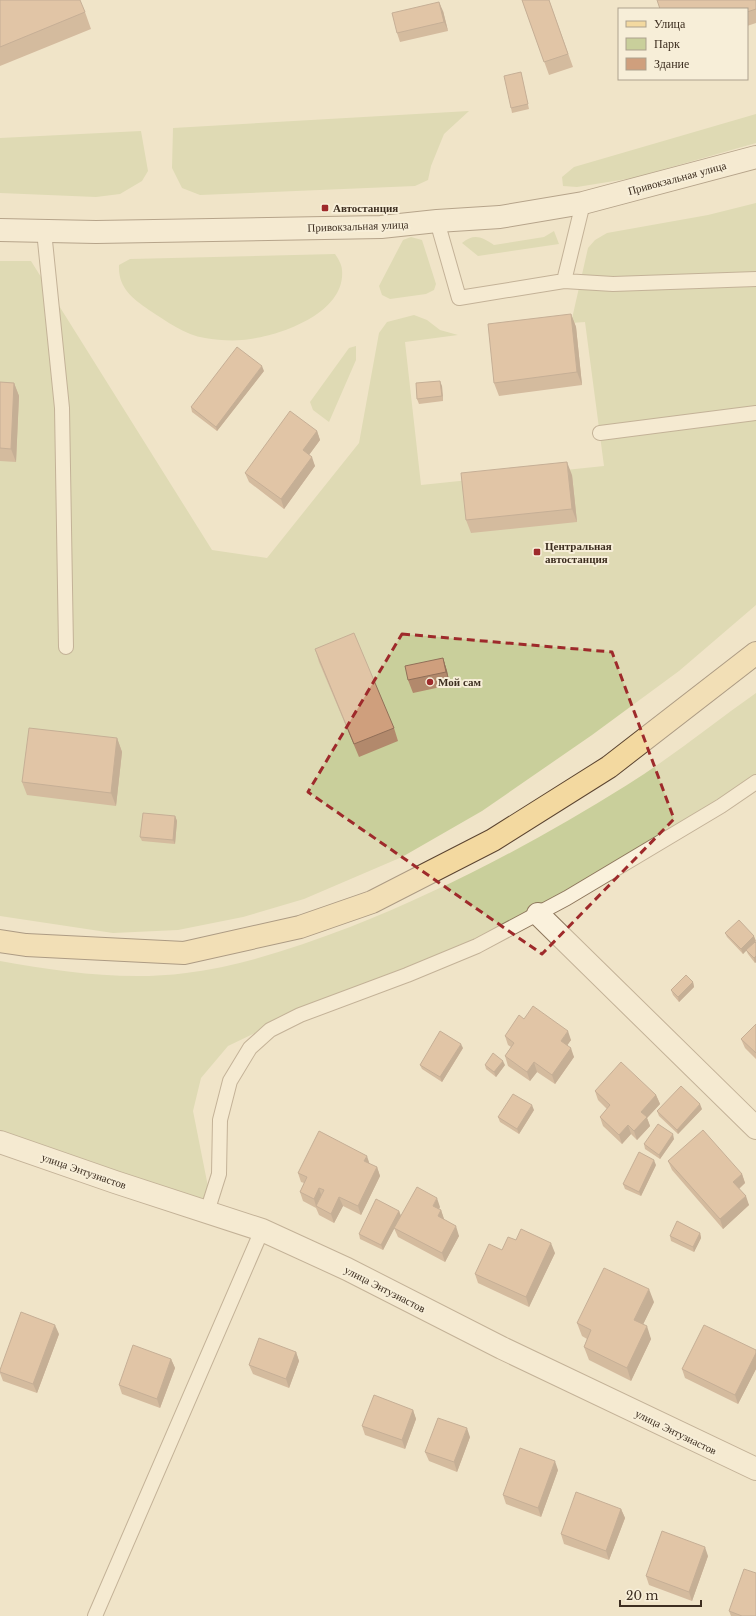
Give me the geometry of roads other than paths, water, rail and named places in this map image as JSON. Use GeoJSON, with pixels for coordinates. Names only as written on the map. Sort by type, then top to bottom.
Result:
{"type":"FeatureCollection","features":[{"type":"Feature","properties":{"kind":"main road"},"geometry":{"type":"LineString","coordinates":[[0,941],[26,945],[184,953],[300,927],[372,902],[493,840],[609,767],[756,653]]}},
{"type":"Feature","properties":{"kind":"street","name":"Привокзальная улица"},"geometry":{"type":"LineString","coordinates":[[0,230],[96,232],[381,227],[437,221],[500,217],[583,203],[756,157]]}},
{"type":"Feature","properties":{"kind":"street"},"geometry":{"type":"LineString","coordinates":[[538,914],[756,1128]]}},
{"type":"Feature","properties":{"kind":"street","name":"улица Энтузиастов"},"geometry":{"type":"LineString","coordinates":[[0,1142],[262,1230],[347,1269],[502,1348],[756,1469]]}},
{"type":"Feature","properties":{"kind":"lane"},"geometry":{"type":"LineString","coordinates":[[564,281],[583,203]]}},
{"type":"Feature","properties":{"kind":"lane"},"geometry":{"type":"LineString","coordinates":[[437,221],[459,298],[564,281],[613,284],[756,279]]}},
{"type":"Feature","properties":{"kind":"lane"},"geometry":{"type":"LineString","coordinates":[[44,231],[62,408],[66,647]]}},
{"type":"Feature","properties":{"kind":"lane"},"geometry":{"type":"LineString","coordinates":[[600,433],[756,413]]}},
{"type":"Feature","properties":{"kind":"lane"},"geometry":{"type":"LineString","coordinates":[[207,1212],[219,1174],[220,1120],[230,1081],[250,1048],[270,1030],[300,1015],[407,975],[470,949],[567,898],[715,810],[756,782]]}},
{"type":"Feature","properties":{"kind":"lane"},"geometry":{"type":"LineString","coordinates":[[95,1616],[262,1230]]}},
{"type":"Feature","properties":{"kind":"place","name":"Автостанция"},"geometry":{"type":"Point","coordinates":[325,208]}},
{"type":"Feature","properties":{"kind":"place","name":"Центральная автостанция"},"geometry":{"type":"Point","coordinates":[537,552]}},
{"type":"Feature","properties":{"kind":"place","name":"Мой сам"},"geometry":{"type":"Point","coordinates":[430,682]}}]}
